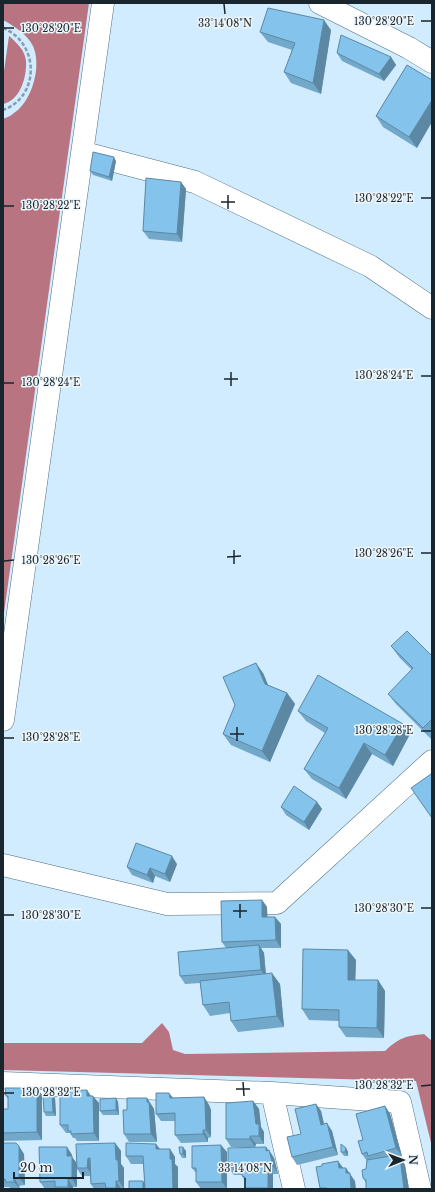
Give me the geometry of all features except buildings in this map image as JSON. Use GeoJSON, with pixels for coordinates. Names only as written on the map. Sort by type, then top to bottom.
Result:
{"type":"FeatureCollection","features":[{"type":"Feature","properties":{"kind":"street"},"geometry":{"type":"LineString","coordinates":[[3,720],[103,3]]}},
{"type":"Feature","properties":{"kind":"street"},"geometry":{"type":"LineString","coordinates":[[320,3],[409,48],[432,62]]}},
{"type":"Feature","properties":{"kind":"street"},"geometry":{"type":"LineString","coordinates":[[82,152],[195,182],[370,266],[432,308]]}},
{"type":"Feature","properties":{"kind":"street"},"geometry":{"type":"LineString","coordinates":[[3,865],[167,904],[277,903],[432,761]]}},
{"type":"Feature","properties":{"kind":"street"},"geometry":{"type":"LineString","coordinates":[[3,1083],[272,1093],[400,1102],[420,1189]]}},
{"type":"Feature","properties":{"kind":"street"},"geometry":{"type":"LineString","coordinates":[[272,1093],[294,1189]]}},
{"type":"Feature","properties":{"kind":"path"},"geometry":{"type":"LineString","coordinates":[[3,28],[12,32],[22,41],[31,58],[31,66],[24,93],[11,107],[3,110]]}},
{"type":"Feature","properties":{"kind":"shaded area"},"geometry":{"type":"Polygon","coordinates":[[[3,3],[89,3],[3,620],[3,119],[13,114],[26,100],[34,82],[36,73],[36,54],[33,46],[27,38],[20,31],[3,20],[3,3]]]}},
{"type":"Feature","properties":{"kind":"shaded area"},"geometry":{"type":"Polygon","coordinates":[[[9,36],[24,53],[26,67],[24,81],[18,93],[9,102],[3,104],[3,78],[9,36]]]}},
{"type":"Feature","properties":{"kind":"shaded area"},"geometry":{"type":"Polygon","coordinates":[[[162,1023],[169,1032],[173,1050],[185,1054],[385,1051],[394,1043],[403,1038],[424,1034],[432,1041],[432,1147],[416,1081],[3,1070],[3,1043],[142,1043],[162,1023]]]}}]}
